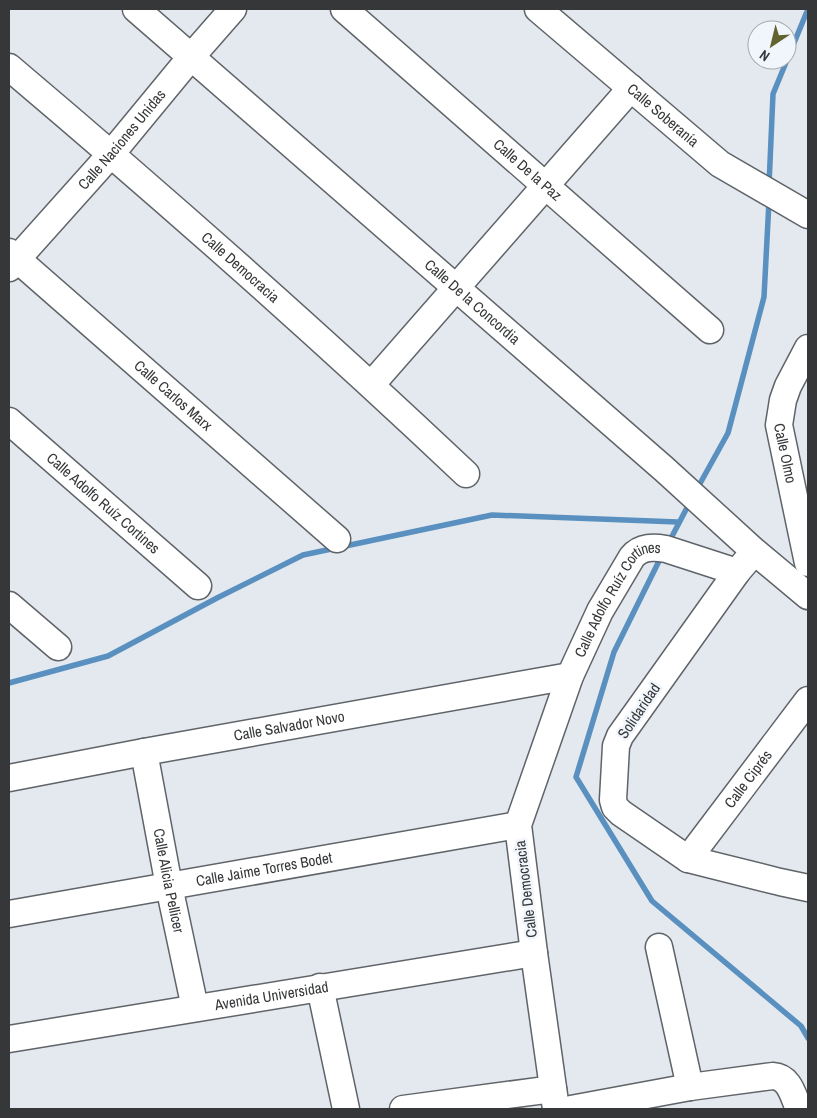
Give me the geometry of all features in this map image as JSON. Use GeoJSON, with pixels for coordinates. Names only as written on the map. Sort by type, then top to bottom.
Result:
{"type":"FeatureCollection","features":[{"type":"Feature","properties":{"kind":"street","name":"Calle De la Concordia"},"geometry":{"type":"LineString","coordinates":[[136,9],[664,469],[754,551],[808,596]]}},
{"type":"Feature","properties":{"kind":"street","name":"Calle Naciones Unidas"},"geometry":{"type":"LineString","coordinates":[[11,260],[111,154],[233,9]]}},
{"type":"Feature","properties":{"kind":"street","name":"Calle De la Paz"},"geometry":{"type":"LineString","coordinates":[[344,9],[710,330]]}},
{"type":"Feature","properties":{"kind":"street","name":"Calle Soberanía"},"geometry":{"type":"LineString","coordinates":[[538,9],[720,164],[802,211]]}},
{"type":"Feature","properties":{"kind":"street","name":"Calle Democracia"},"geometry":{"type":"LineString","coordinates":[[9,67],[111,154],[371,385],[466,474]]}},
{"type":"Feature","properties":{"kind":"street"},"geometry":{"type":"LineString","coordinates":[[371,385],[631,88]]}},
{"type":"Feature","properties":{"kind":"street","name":"Calle Carlos Marx"},"geometry":{"type":"LineString","coordinates":[[11,260],[337,539]]}},
{"type":"Feature","properties":{"kind":"street","name":"Calle Olmo"},"geometry":{"type":"LineString","coordinates":[[808,348],[788,386],[783,400],[779,425],[808,563]]}},
{"type":"Feature","properties":{"kind":"street","name":"Calle Adolfo Ruíz Cortines"},"geometry":{"type":"LineString","coordinates":[[9,421],[198,586]]}},
{"type":"Feature","properties":{"kind":"street","name":"Calle Adolfo Ruíz Cortines"},"geometry":{"type":"LineString","coordinates":[[570,676],[600,611],[635,553],[646,548],[666,549],[737,572]]}},
{"type":"Feature","properties":{"kind":"street","name":"Solidaridad"},"geometry":{"type":"LineString","coordinates":[[754,551],[620,736],[616,746],[613,796],[615,806],[621,813],[688,859],[808,888]]}},
{"type":"Feature","properties":{"kind":"street"},"geometry":{"type":"LineString","coordinates":[[9,605],[58,647]]}},
{"type":"Feature","properties":{"kind":"street","name":"Calle Democracia"},"geometry":{"type":"LineString","coordinates":[[554,1099],[518,825],[570,676]]}},
{"type":"Feature","properties":{"kind":"street","name":"Calle Salvador Novo"},"geometry":{"type":"LineString","coordinates":[[9,778],[570,676]]}},
{"type":"Feature","properties":{"kind":"street","name":"Calle Ciprés"},"geometry":{"type":"LineString","coordinates":[[688,859],[808,700]]}},
{"type":"Feature","properties":{"kind":"street","name":"Calle Alicia Pellicer"},"geometry":{"type":"LineString","coordinates":[[144,752],[169,886],[195,1008]]}},
{"type":"Feature","properties":{"kind":"street","name":"Calle Jaime Torres Bodet"},"geometry":{"type":"LineString","coordinates":[[9,914],[518,825]]}},
{"type":"Feature","properties":{"kind":"street"},"geometry":{"type":"LineString","coordinates":[[659,946],[690,1087]]}},
{"type":"Feature","properties":{"kind":"street","name":"Avenida Universidad"},"geometry":{"type":"LineString","coordinates":[[9,1039],[534,953]]}},
{"type":"Feature","properties":{"kind":"street"},"geometry":{"type":"LineString","coordinates":[[320,987],[346,1109]]}},
{"type":"Feature","properties":{"kind":"street"},"geometry":{"type":"LineString","coordinates":[[571,1109],[690,1087],[773,1076],[782,1078],[788,1084],[799,1109]]}},
{"type":"Feature","properties":{"kind":"street"},"geometry":{"type":"LineString","coordinates":[[403,1109],[554,1099]]}},
{"type":"Feature","properties":{"kind":"waterway"},"geometry":{"type":"LineString","coordinates":[[769,185],[773,94],[808,9]]}},
{"type":"Feature","properties":{"kind":"waterway"},"geometry":{"type":"LineString","coordinates":[[697,489],[728,433],[764,297],[769,201]]}},
{"type":"Feature","properties":{"kind":"waterway"},"geometry":{"type":"LineString","coordinates":[[669,542],[690,502]]}},
{"type":"Feature","properties":{"kind":"waterway"},"geometry":{"type":"LineString","coordinates":[[9,683],[108,656],[303,555],[492,515],[678,522]]}},
{"type":"Feature","properties":{"kind":"waterway"},"geometry":{"type":"LineString","coordinates":[[662,555],[614,652],[576,777],[652,901],[801,1026],[808,1038]]}}]}
